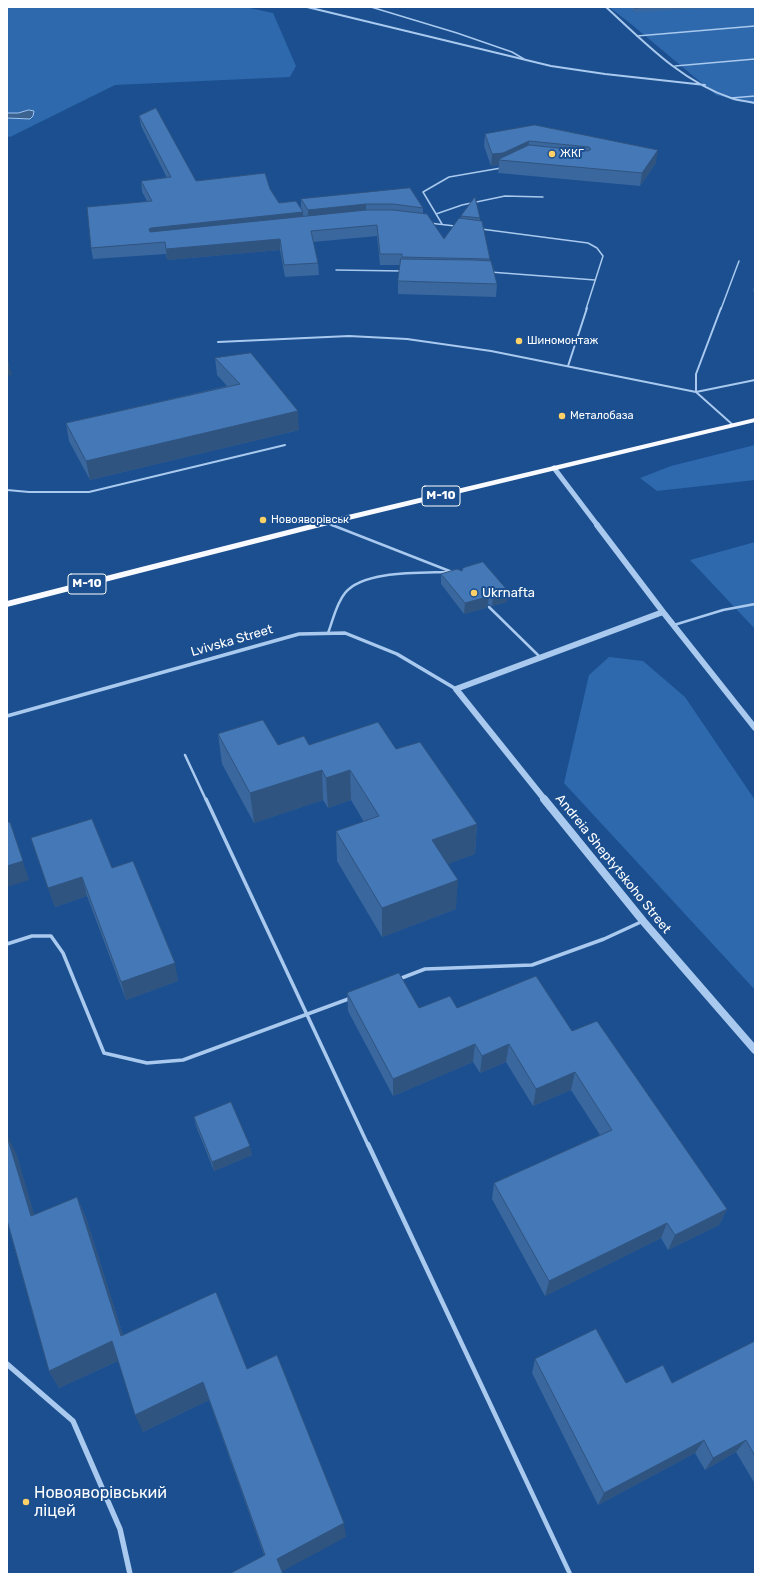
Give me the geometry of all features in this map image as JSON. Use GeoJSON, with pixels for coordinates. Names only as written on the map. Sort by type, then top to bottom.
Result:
{"type":"FeatureCollection","features":[{"type":"Feature","properties":{"kind":"highway","name":"М-10"},"geometry":{"type":"LineString","coordinates":[[7,604],[327,523],[755,420]]}},
{"type":"Feature","properties":{"kind":"street"},"geometry":{"type":"LineString","coordinates":[[307,7],[552,66],[605,74],[705,85]]}},
{"type":"Feature","properties":{"kind":"street"},"geometry":{"type":"LineString","coordinates":[[606,7],[637,36],[675,66],[705,85],[731,98],[755,103]]}},
{"type":"Feature","properties":{"kind":"street"},"geometry":{"type":"LineString","coordinates":[[554,468],[663,612],[755,728]]}},
{"type":"Feature","properties":{"kind":"street"},"geometry":{"type":"LineString","coordinates":[[456,689],[663,612]]}},
{"type":"Feature","properties":{"kind":"street","name":"Lvivska Street"},"geometry":{"type":"LineString","coordinates":[[7,716],[300,634],[345,633],[397,654],[456,689]]}},
{"type":"Feature","properties":{"kind":"street","name":"Andreia Sheptytskoho Street"},"geometry":{"type":"LineString","coordinates":[[456,689],[643,922],[755,1050]]}},
{"type":"Feature","properties":{"kind":"street"},"geometry":{"type":"LineString","coordinates":[[7,1364],[73,1421],[120,1529],[130,1574]]}},
{"type":"Feature","properties":{"kind":"lane"},"geometry":{"type":"LineString","coordinates":[[372,7],[457,33],[512,52],[524,59]]}},
{"type":"Feature","properties":{"kind":"lane"},"geometry":{"type":"LineString","coordinates":[[637,36],[755,26]]}},
{"type":"Feature","properties":{"kind":"lane"},"geometry":{"type":"LineString","coordinates":[[675,66],[755,59]]}},
{"type":"Feature","properties":{"kind":"lane"},"geometry":{"type":"LineString","coordinates":[[731,98],[755,96]]}},
{"type":"Feature","properties":{"kind":"lane"},"geometry":{"type":"LineString","coordinates":[[442,224],[423,192],[449,177],[501,168]]}},
{"type":"Feature","properties":{"kind":"lane"},"geometry":{"type":"LineString","coordinates":[[436,214],[462,205],[505,196],[543,197]]}},
{"type":"Feature","properties":{"kind":"lane"},"geometry":{"type":"LineString","coordinates":[[428,223],[458,226]]}},
{"type":"Feature","properties":{"kind":"lane"},"geometry":{"type":"LineString","coordinates":[[481,229],[588,243],[597,248],[603,256],[568,366]]}},
{"type":"Feature","properties":{"kind":"lane"},"geometry":{"type":"LineString","coordinates":[[733,425],[696,392],[696,374],[739,261]]}},
{"type":"Feature","properties":{"kind":"lane"},"geometry":{"type":"LineString","coordinates":[[336,270],[404,271]]}},
{"type":"Feature","properties":{"kind":"lane"},"geometry":{"type":"LineString","coordinates":[[486,272],[595,280]]}},
{"type":"Feature","properties":{"kind":"lane"},"geometry":{"type":"LineString","coordinates":[[218,342],[349,336],[407,339],[568,366],[696,392],[755,380]]}},
{"type":"Feature","properties":{"kind":"lane"},"geometry":{"type":"LineString","coordinates":[[7,490],[29,492],[89,492],[285,445]]}},
{"type":"Feature","properties":{"kind":"lane"},"geometry":{"type":"LineString","coordinates":[[327,523],[453,572],[456,576]]}},
{"type":"Feature","properties":{"kind":"lane"},"geometry":{"type":"LineString","coordinates":[[328,634],[339,604],[349,589],[370,579],[401,574],[453,572]]}},
{"type":"Feature","properties":{"kind":"lane"},"geometry":{"type":"LineString","coordinates":[[674,626],[723,610],[755,604]]}},
{"type":"Feature","properties":{"kind":"lane"},"geometry":{"type":"LineString","coordinates":[[489,607],[540,657]]}},
{"type":"Feature","properties":{"kind":"lane"},"geometry":{"type":"LineString","coordinates":[[185,755],[570,1574]]}},
{"type":"Feature","properties":{"kind":"lane"},"geometry":{"type":"LineString","coordinates":[[396,980],[425,969],[474,966],[506,968],[532,965],[604,939],[643,922]]}},
{"type":"Feature","properties":{"kind":"lane"},"geometry":{"type":"LineString","coordinates":[[7,944],[32,936],[51,936],[63,953],[104,1053],[147,1063],[183,1060],[359,995]]}},
{"type":"Feature","properties":{"kind":"shaded area"},"geometry":{"type":"Polygon","coordinates":[[[7,7],[245,7],[273,13],[296,66],[290,77],[115,85],[10,137],[7,136],[7,7]]]}},
{"type":"Feature","properties":{"kind":"shaded area"},"geometry":{"type":"Polygon","coordinates":[[[609,7],[755,7],[755,104],[716,95],[609,7]]]}},
{"type":"Feature","properties":{"kind":"shaded area"},"geometry":{"type":"Polygon","coordinates":[[[29,110],[34,111],[33,116],[30,119],[7,118],[7,113],[18,113],[29,110]]]}},
{"type":"Feature","properties":{"kind":"shaded area"},"geometry":{"type":"Polygon","coordinates":[[[755,445],[755,480],[657,491],[640,478],[671,466],[755,445]]]}},
{"type":"Feature","properties":{"kind":"shaded area"},"geometry":{"type":"Polygon","coordinates":[[[755,542],[755,629],[690,560],[755,542]]]}},
{"type":"Feature","properties":{"kind":"shaded area"},"geometry":{"type":"Polygon","coordinates":[[[609,657],[643,661],[685,697],[755,800],[755,990],[564,783],[589,675],[609,657]]]}},
{"type":"Feature","properties":{"kind":"building"},"geometry":{"type":"Polygon","coordinates":[[[156,108],[196,181],[265,173],[270,189],[279,203],[296,201],[303,212],[151,228],[149,229],[150,232],[366,210],[393,210],[427,214],[444,239],[459,218],[482,221],[490,259],[402,257],[402,254],[380,254],[377,225],[311,231],[318,263],[284,265],[280,239],[166,249],[165,242],[91,248],[87,207],[152,201],[141,181],[171,177],[139,116],[156,108]]]}},
{"type":"Feature","properties":{"kind":"building"},"geometry":{"type":"Polygon","coordinates":[[[535,125],[658,150],[642,173],[499,160],[529,145],[588,151],[591,149],[589,147],[529,141],[503,153],[492,154],[485,134],[535,125]]]}},
{"type":"Feature","properties":{"kind":"building"},"geometry":{"type":"Polygon","coordinates":[[[410,188],[423,208],[393,204],[366,204],[308,210],[301,199],[410,188]]]}},
{"type":"Feature","properties":{"kind":"building"},"geometry":{"type":"Polygon","coordinates":[[[475,197],[480,218],[461,216],[475,197]]]}},
{"type":"Feature","properties":{"kind":"building"},"geometry":{"type":"Polygon","coordinates":[[[401,259],[491,261],[497,284],[398,281],[401,259]]]}},
{"type":"Feature","properties":{"kind":"building"},"geometry":{"type":"Polygon","coordinates":[[[251,353],[298,411],[86,461],[66,423],[240,384],[215,358],[251,353]]]}},
{"type":"Feature","properties":{"kind":"building"},"geometry":{"type":"Polygon","coordinates":[[[483,562],[508,591],[493,595],[489,594],[487,597],[465,603],[441,574],[457,569],[462,571],[463,568],[483,562]]]}},
{"type":"Feature","properties":{"kind":"building"},"geometry":{"type":"Polygon","coordinates":[[[263,720],[278,745],[304,736],[309,745],[378,722],[396,749],[420,742],[477,824],[432,840],[458,880],[382,908],[336,831],[379,816],[350,770],[326,778],[322,770],[250,793],[218,734],[263,720]]]}},
{"type":"Feature","properties":{"kind":"building"},"geometry":{"type":"Polygon","coordinates":[[[92,819],[112,868],[133,861],[175,963],[121,982],[82,877],[48,888],[31,838],[92,819]]]}},
{"type":"Feature","properties":{"kind":"building"},"geometry":{"type":"Polygon","coordinates":[[[10,822],[23,861],[7,866],[7,823],[10,822]]]}},
{"type":"Feature","properties":{"kind":"building"},"geometry":{"type":"Polygon","coordinates":[[[399,973],[419,1008],[450,996],[457,1008],[536,976],[572,1031],[597,1021],[727,1209],[675,1235],[667,1223],[549,1281],[494,1183],[612,1130],[575,1072],[536,1089],[509,1044],[482,1056],[475,1044],[393,1079],[347,993],[399,973]]]}},
{"type":"Feature","properties":{"kind":"building"},"geometry":{"type":"Polygon","coordinates":[[[231,1102],[250,1146],[212,1162],[194,1117],[231,1102]]]}},
{"type":"Feature","properties":{"kind":"building"},"geometry":{"type":"Polygon","coordinates":[[[7,1136],[31,1216],[77,1197],[121,1336],[216,1292],[247,1369],[277,1355],[344,1523],[277,1559],[283,1574],[229,1574],[265,1555],[203,1382],[135,1415],[112,1341],[49,1371],[7,1220],[7,1136]]]}},
{"type":"Feature","properties":{"kind":"building"},"geometry":{"type":"Polygon","coordinates":[[[596,1329],[626,1383],[663,1365],[672,1383],[755,1341],[755,1456],[746,1440],[713,1458],[704,1440],[604,1493],[535,1359],[596,1329]]]}},
{"type":"Feature","properties":{"kind":"place","name":"ЖКГ"},"geometry":{"type":"Point","coordinates":[552,154]}},
{"type":"Feature","properties":{"kind":"place","name":"Шиномонтаж"},"geometry":{"type":"Point","coordinates":[519,341]}},
{"type":"Feature","properties":{"kind":"place","name":"Металобаза"},"geometry":{"type":"Point","coordinates":[562,416]}},
{"type":"Feature","properties":{"kind":"place","name":"Новояворівськ"},"geometry":{"type":"Point","coordinates":[263,520]}},
{"type":"Feature","properties":{"kind":"place","name":"Ukrnafta"},"geometry":{"type":"Point","coordinates":[474,593]}},
{"type":"Feature","properties":{"kind":"place","name":"Новояворівський ліцей"},"geometry":{"type":"Point","coordinates":[26,1502]}}]}
